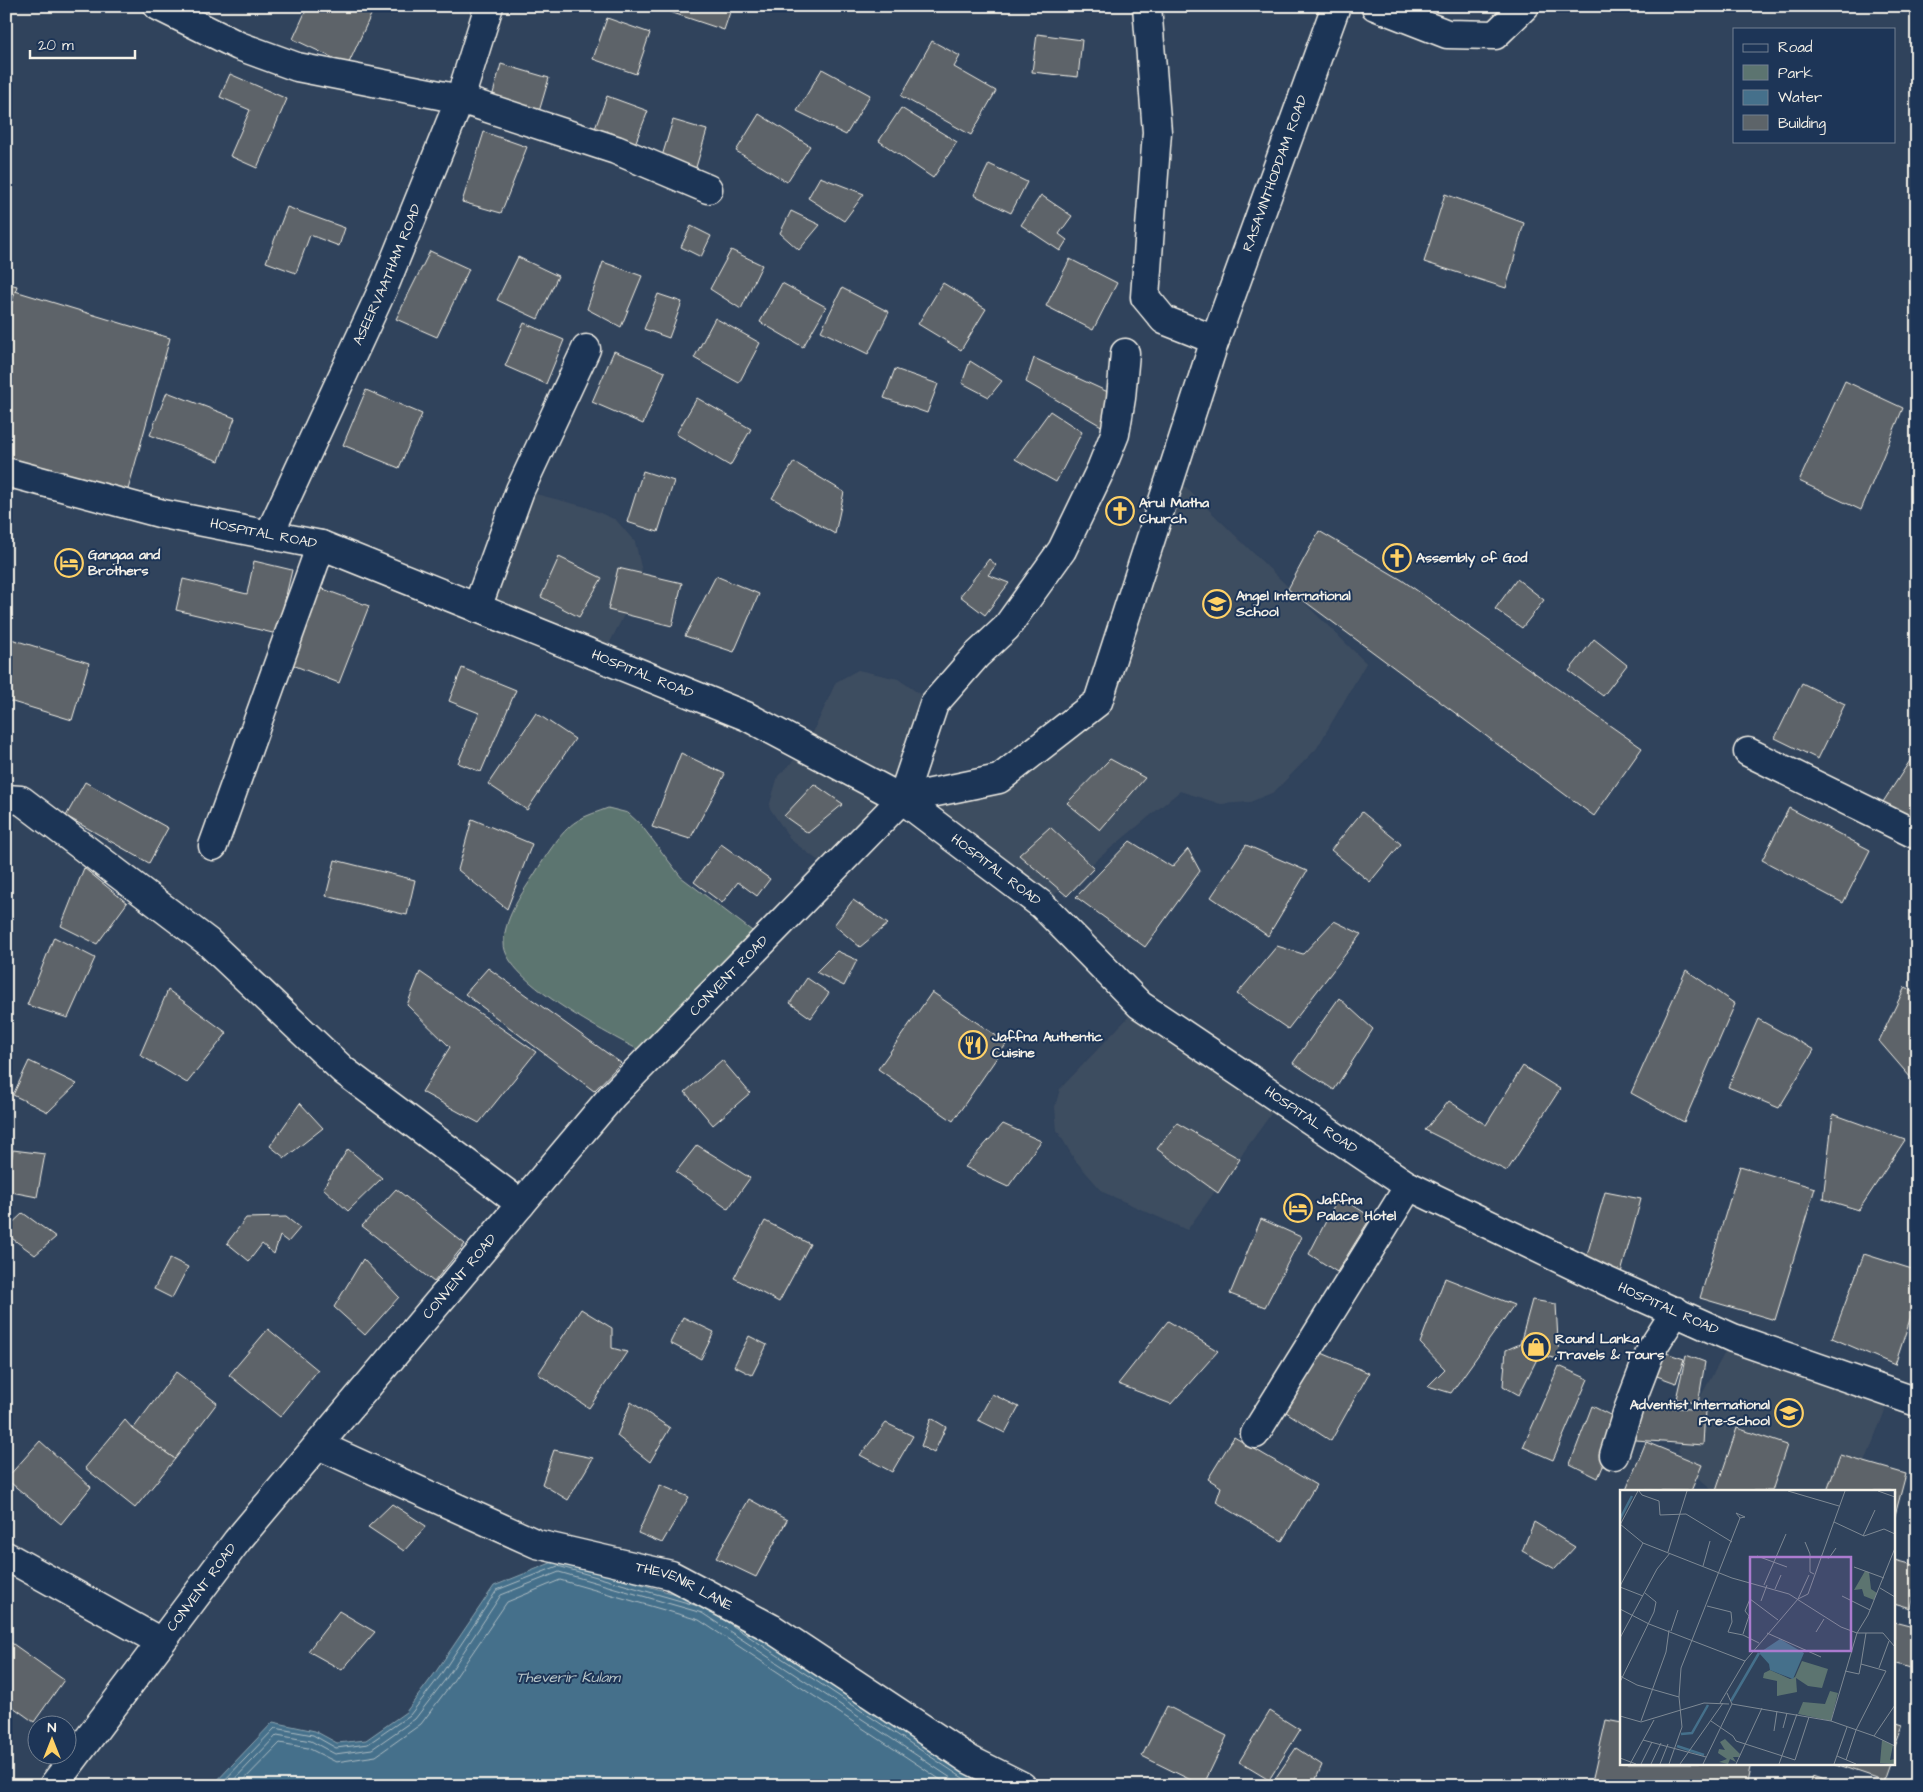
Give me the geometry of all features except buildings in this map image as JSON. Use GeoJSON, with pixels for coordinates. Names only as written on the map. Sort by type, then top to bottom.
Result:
{"type":"FeatureCollection","features":[{"type":"Feature","properties":{"kind":"street"},"geometry":{"type":"LineString","coordinates":[[158,6],[239,46],[297,67],[460,99],[616,150],[708,190]]}},
{"type":"Feature","properties":{"kind":"street","name":"ASEERVAATHAM ROAD"},"geometry":{"type":"LineString","coordinates":[[268,535],[386,282],[460,99],[489,6]]}},
{"type":"Feature","properties":{"kind":"street"},"geometry":{"type":"LineString","coordinates":[[1147,6],[1157,132],[1145,297],[1164,320],[1215,340]]}},
{"type":"Feature","properties":{"kind":"street","name":"RASAVINTHODDAM ROAD"},"geometry":{"type":"LineString","coordinates":[[902,799],[999,779],[1098,702],[1215,340],[1336,6]]}},
{"type":"Feature","properties":{"kind":"street"},"geometry":{"type":"LineString","coordinates":[[1375,6],[1447,34],[1495,35],[1526,6]]}},
{"type":"Feature","properties":{"kind":"street"},"geometry":{"type":"LineString","coordinates":[[477,608],[520,490],[586,348]]}},
{"type":"Feature","properties":{"kind":"street"},"geometry":{"type":"LineString","coordinates":[[902,799],[934,704],[976,656],[1006,628],[1066,541],[1101,469],[1115,434],[1121,398],[1125,353]]}},
{"type":"Feature","properties":{"kind":"street","name":"HOSPITAL ROAD"},"geometry":{"type":"LineString","coordinates":[[6,472],[163,514],[321,545],[746,716],[902,799],[1042,905],[1140,1005],[1409,1186],[1606,1281],[1733,1338],[1917,1402]]}},
{"type":"Feature","properties":{"kind":"street"},"geometry":{"type":"LineString","coordinates":[[213,846],[321,545]]}},
{"type":"Feature","properties":{"kind":"street"},"geometry":{"type":"LineString","coordinates":[[1748,752],[1917,835]]}},
{"type":"Feature","properties":{"kind":"street"},"geometry":{"type":"LineString","coordinates":[[6,798],[21,800],[208,942],[344,1071],[521,1204]]}},
{"type":"Feature","properties":{"kind":"street","name":"CONVENT ROAD"},"geometry":{"type":"LineString","coordinates":[[53,1786],[237,1541],[612,1096],[902,799]]}},
{"type":"Feature","properties":{"kind":"street"},"geometry":{"type":"LineString","coordinates":[[1255,1434],[1409,1186]]}},
{"type":"Feature","properties":{"kind":"street"},"geometry":{"type":"LineString","coordinates":[[1614,1455],[1628,1410],[1652,1350],[1676,1311]]}},
{"type":"Feature","properties":{"kind":"street","name":"THEVENIR LANE"},"geometry":{"type":"LineString","coordinates":[[318,1445],[537,1544],[671,1575],[771,1628],[970,1760],[1022,1786]]}},
{"type":"Feature","properties":{"kind":"street"},"geometry":{"type":"LineString","coordinates":[[6,1556],[161,1642]]}},
{"type":"Feature","properties":{"kind":"shaded area"},"geometry":{"type":"Polygon","coordinates":[[[1171,473],[1366,663],[1317,748],[1274,792],[1250,802],[1221,804],[1180,791],[1042,905],[902,799],[832,871],[791,840],[769,807],[778,776],[806,748],[836,682],[858,670],[898,679],[934,704],[902,798],[999,779],[1098,703],[1171,473]]]}},
{"type":"Feature","properties":{"kind":"shaded area"},"geometry":{"type":"Polygon","coordinates":[[[524,491],[586,507],[616,520],[635,542],[642,571],[631,601],[602,658],[477,608],[524,491]]]}},
{"type":"Feature","properties":{"kind":"shaded area"},"geometry":{"type":"Polygon","coordinates":[[[1140,1005],[1281,1100],[1187,1230],[1103,1192],[1075,1160],[1057,1130],[1055,1107],[1060,1089],[1140,1005]]]}},
{"type":"Feature","properties":{"kind":"shaded area","name":"Adventist International Pre-School"},"geometry":{"type":"Polygon","coordinates":[[[1733,1338],[1892,1392],[1854,1490],[1712,1490],[1688,1470],[1678,1450],[1701,1396],[1733,1338]]]}},
{"type":"Feature","properties":{"kind":"green space"},"geometry":{"type":"Polygon","coordinates":[[[608,808],[628,813],[641,825],[681,877],[764,940],[651,1056],[590,1023],[542,992],[522,975],[509,958],[504,943],[507,926],[518,900],[558,839],[577,821],[608,808]]]}},
{"type":"Feature","properties":{"kind":"water","name":"Theverir Kulam"},"geometry":{"type":"Polygon","coordinates":[[[558,1560],[706,1603],[984,1786],[212,1786],[273,1722],[315,1731],[337,1743],[366,1740],[406,1712],[494,1586],[558,1560]]]}},
{"type":"Feature","properties":{"kind":"place","name":"Arul Matha Church"},"geometry":{"type":"Point","coordinates":[1120,511]}},
{"type":"Feature","properties":{"kind":"place","name":"Assembly of God"},"geometry":{"type":"Point","coordinates":[1397,558]}},
{"type":"Feature","properties":{"kind":"place","name":"Gangaa and Brothers"},"geometry":{"type":"Point","coordinates":[69,563]}},
{"type":"Feature","properties":{"kind":"place","name":"Angel International School"},"geometry":{"type":"Point","coordinates":[1217,604]}},
{"type":"Feature","properties":{"kind":"place","name":"Jaffna Authentic Cuisine"},"geometry":{"type":"Point","coordinates":[973,1045]}},
{"type":"Feature","properties":{"kind":"place","name":"Jaffna Palace Hotel"},"geometry":{"type":"Point","coordinates":[1298,1208]}},
{"type":"Feature","properties":{"kind":"place","name":"Round Lanka ,Travels & Tours"},"geometry":{"type":"Point","coordinates":[1536,1347]}},
{"type":"Feature","properties":{"kind":"place","name":"Adventist International Pre-School"},"geometry":{"type":"Point","coordinates":[1789,1413]}}]}
